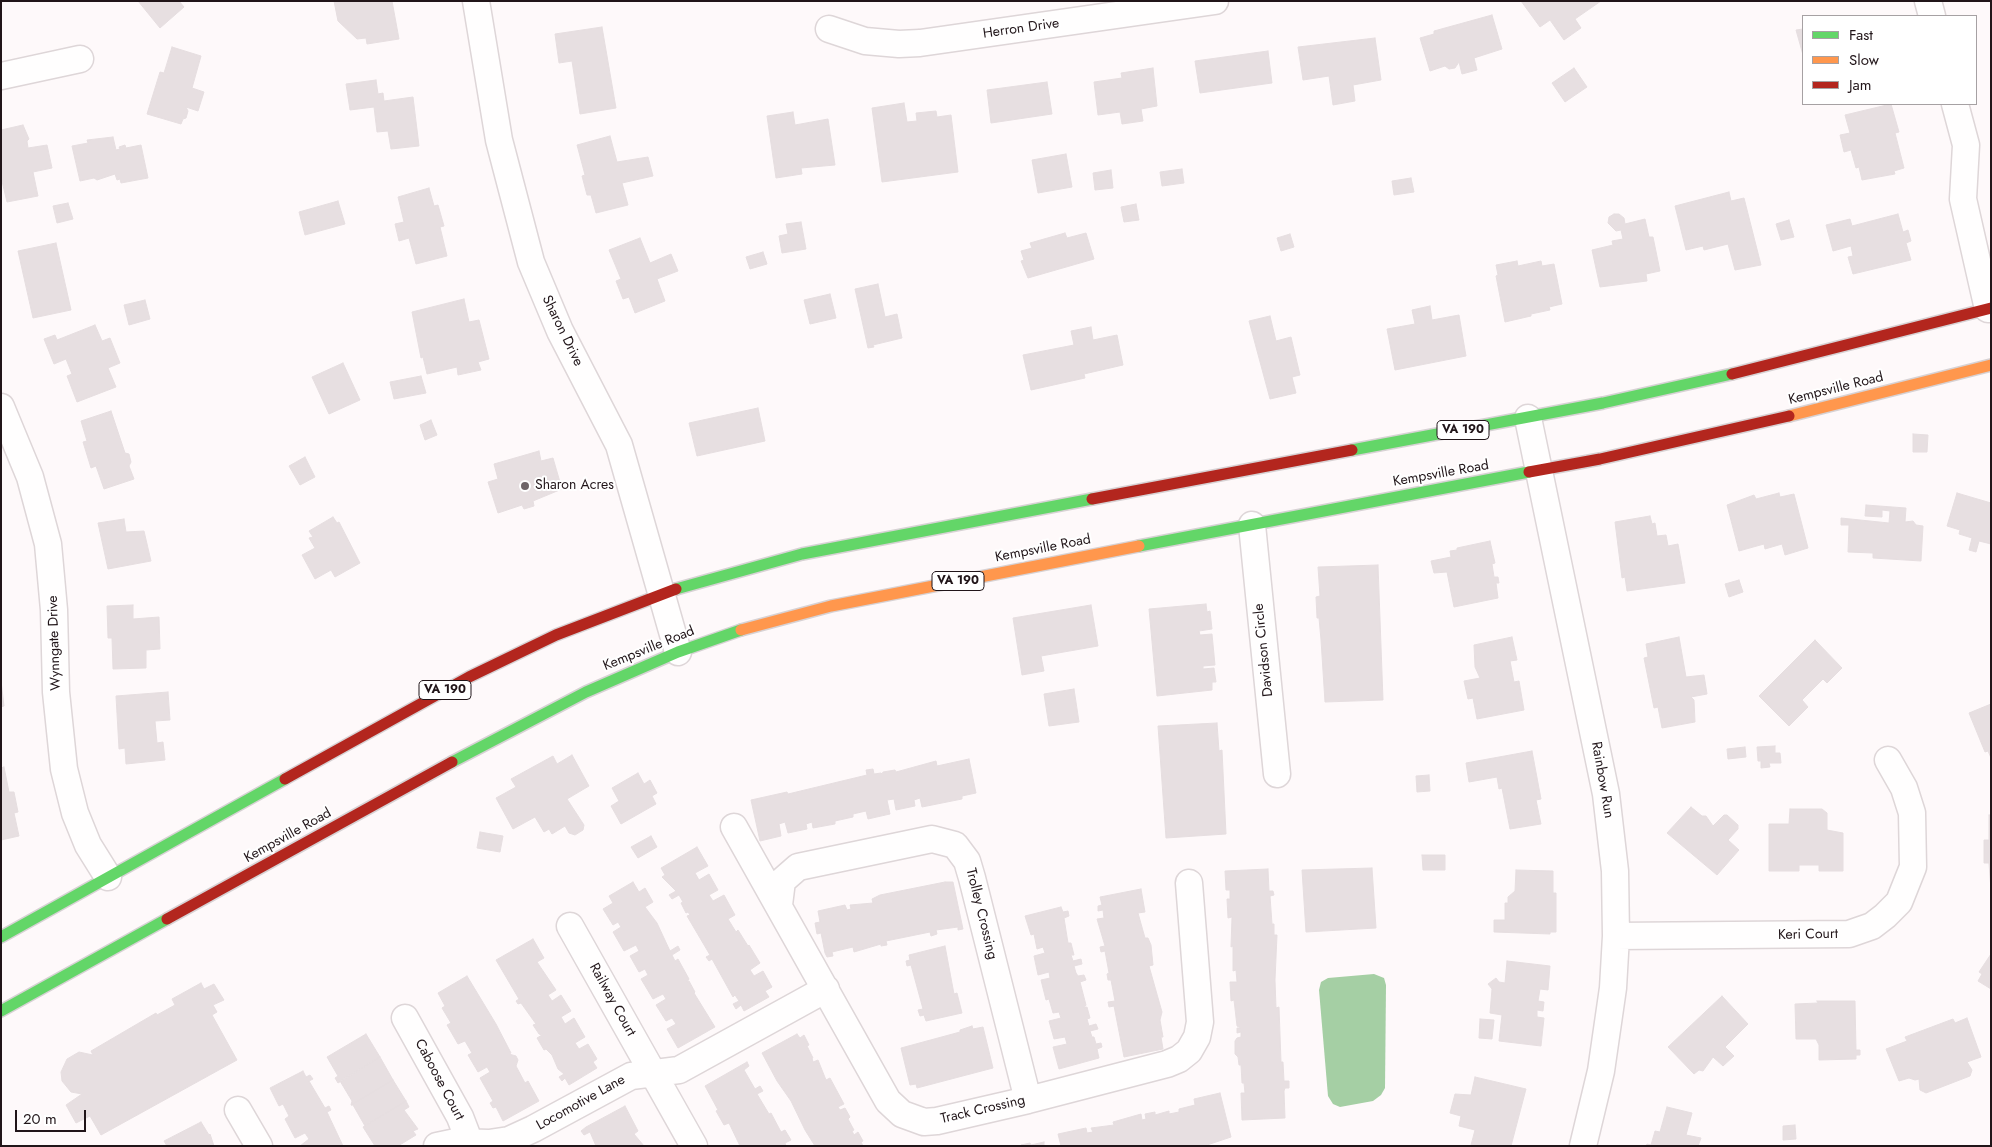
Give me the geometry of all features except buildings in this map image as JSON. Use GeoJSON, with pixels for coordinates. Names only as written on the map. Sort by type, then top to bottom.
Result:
{"type":"FeatureCollection","features":[{"type":"Feature","properties":{"kind":"main road","name":"VA 190"},"geometry":{"type":"LineString","coordinates":[[1,937],[477,673],[556,635],[662,594],[753,566],[802,554],[1528,418],[1776,364],[1990,308]]}},
{"type":"Feature","properties":{"kind":"main road","name":"Kempsville Road"},"geometry":{"type":"LineString","coordinates":[[1,1011],[506,732],[586,692],[678,652],[732,633],[831,606],[1539,472],[1782,418],[1991,365]]}},
{"type":"Feature","properties":{"kind":"street","name":"Sharon Drive"},"geometry":{"type":"LineString","coordinates":[[476,1],[499,140],[531,262],[560,331],[619,445],[678,652]]}},
{"type":"Feature","properties":{"kind":"street"},"geometry":{"type":"LineString","coordinates":[[1928,1],[1932,15]]}},
{"type":"Feature","properties":{"kind":"street","name":"Herron Drive"},"geometry":{"type":"LineString","coordinates":[[829,29],[866,41],[899,44],[920,43],[1199,2]]}},
{"type":"Feature","properties":{"kind":"street"},"geometry":{"type":"LineString","coordinates":[[1,76],[80,59]]}},
{"type":"Feature","properties":{"kind":"street"},"geometry":{"type":"LineString","coordinates":[[1955,105],[1966,145],[1963,199],[1990,308]]}},
{"type":"Feature","properties":{"kind":"street","name":"Wynngate Drive"},"geometry":{"type":"LineString","coordinates":[[1,407],[30,477],[48,544],[54,610],[56,692],[64,769],[75,813],[88,846],[108,877]]}},
{"type":"Feature","properties":{"kind":"street","name":"Rainbow Run"},"geometry":{"type":"LineString","coordinates":[[1528,418],[1606,794],[1615,871],[1616,936],[1613,988],[1601,1071],[1583,1146]]}},
{"type":"Feature","properties":{"kind":"street","name":"Davidson Circle"},"geometry":{"type":"LineString","coordinates":[[1252,525],[1277,774]]}},
{"type":"Feature","properties":{"kind":"street","name":"Keri Court"},"geometry":{"type":"LineString","coordinates":[[1616,936],[1849,934],[1872,926],[1899,902],[1913,867],[1912,813],[1904,788],[1888,760]]}},
{"type":"Feature","properties":{"kind":"street","name":"Track Crossing"},"geometry":{"type":"LineString","coordinates":[[734,827],[888,1101],[902,1114],[924,1122],[937,1121],[1028,1100],[1168,1064],[1190,1051],[1197,1038],[1200,1022],[1189,883]]}},
{"type":"Feature","properties":{"kind":"street","name":"Trolley Crossing"},"geometry":{"type":"LineString","coordinates":[[779,905],[782,881],[798,866],[932,839],[954,845],[967,861],[972,878],[1028,1100]]}},
{"type":"Feature","properties":{"kind":"street","name":"Railway Court"},"geometry":{"type":"LineString","coordinates":[[570,926],[694,1146]]}},
{"type":"Feature","properties":{"kind":"street","name":"Locomotive Lane"},"geometry":{"type":"LineString","coordinates":[[437,1146],[456,1142],[470,1143],[509,1140],[533,1130],[631,1076],[679,1070],[826,990]]}},
{"type":"Feature","properties":{"kind":"street","name":"Caboose Court"},"geometry":{"type":"LineString","coordinates":[[405,1018],[460,1117],[470,1143]]}},
{"type":"Feature","properties":{"kind":"street"},"geometry":{"type":"LineString","coordinates":[[238,1110],[259,1146]]}},
{"type":"Feature","properties":{"kind":"shaded area"},"geometry":{"type":"Polygon","coordinates":[[[1374,974],[1384,978],[1386,985],[1385,1088],[1381,1095],[1373,1101],[1340,1107],[1333,1104],[1328,1096],[1319,990],[1321,982],[1328,978],[1374,974]]]}},
{"type":"Feature","properties":{"kind":"traffic: fast"},"geometry":{"type":"LineString","coordinates":[[1352,450],[1603,403],[1732,374]]}},
{"type":"Feature","properties":{"kind":"traffic: fast"},"geometry":{"type":"LineString","coordinates":[[1139,546],[1529,472]]}},
{"type":"Feature","properties":{"kind":"traffic: fast"},"geometry":{"type":"LineString","coordinates":[[676,589],[802,554],[1092,499]]}},
{"type":"Feature","properties":{"kind":"traffic: fast"},"geometry":{"type":"LineString","coordinates":[[452,762],[586,692],[678,652],[741,630]]}},
{"type":"Feature","properties":{"kind":"traffic: fast"},"geometry":{"type":"LineString","coordinates":[[1,937],[285,779]]}},
{"type":"Feature","properties":{"kind":"traffic: fast"},"geometry":{"type":"LineString","coordinates":[[1,1011],[167,919]]}},
{"type":"Feature","properties":{"kind":"traffic: slow"},"geometry":{"type":"LineString","coordinates":[[1789,416],[1991,365]]}},
{"type":"Feature","properties":{"kind":"traffic: slow"},"geometry":{"type":"LineString","coordinates":[[741,630],[831,606],[1139,546]]}},
{"type":"Feature","properties":{"kind":"traffic: jam"},"geometry":{"type":"LineString","coordinates":[[1732,374],[1991,308]]}},
{"type":"Feature","properties":{"kind":"traffic: jam"},"geometry":{"type":"LineString","coordinates":[[1529,472],[1600,459],[1789,416]]}},
{"type":"Feature","properties":{"kind":"traffic: jam"},"geometry":{"type":"LineString","coordinates":[[1092,499],[1352,450]]}},
{"type":"Feature","properties":{"kind":"traffic: jam"},"geometry":{"type":"LineString","coordinates":[[285,779],[469,677],[556,635],[676,589]]}},
{"type":"Feature","properties":{"kind":"traffic: jam"},"geometry":{"type":"LineString","coordinates":[[167,919],[452,762]]}},
{"type":"Feature","properties":{"kind":"place","name":"Sharon Acres"},"geometry":{"type":"Point","coordinates":[525,486]}}]}
